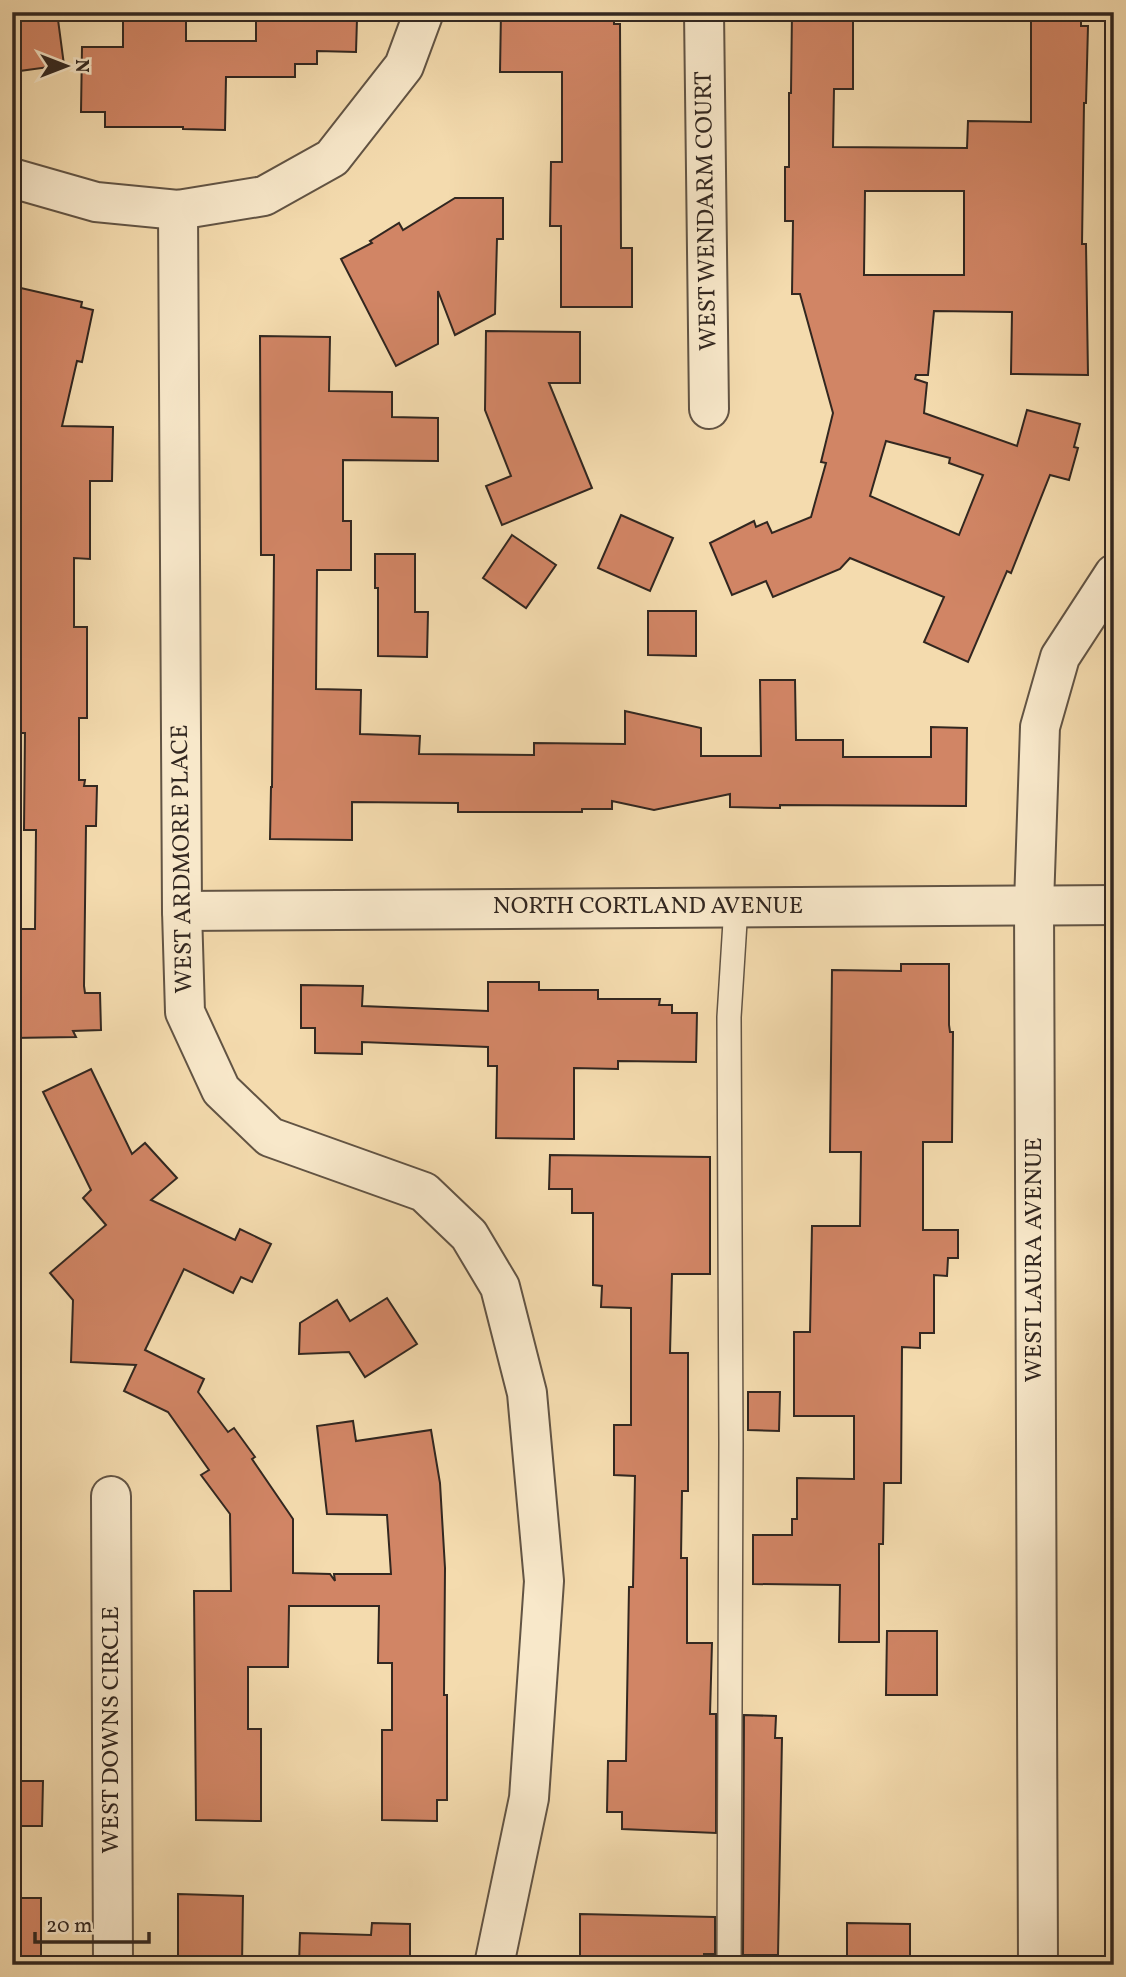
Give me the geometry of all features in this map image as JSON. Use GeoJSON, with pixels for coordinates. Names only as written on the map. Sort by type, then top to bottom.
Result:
{"type":"FeatureCollection","features":[{"type":"Feature","properties":{"kind":"street"},"geometry":{"type":"LineString","coordinates":[[12,178],[96,202],[178,211],[264,196],[332,158],[404,66],[424,12]]}},
{"type":"Feature","properties":{"kind":"street","name":"WEST WENDARM COURT"},"geometry":{"type":"LineString","coordinates":[[704,12],[709,409]]}},
{"type":"Feature","properties":{"kind":"street","name":"WEST ARDMORE PLACE"},"geometry":{"type":"LineString","coordinates":[[178,211],[182,911],[185,1012],[221,1090],[270,1137],[424,1192],[469,1235],[500,1287],[527,1393],[544,1581],[529,1798],[494,1965]]}},
{"type":"Feature","properties":{"kind":"street","name":"WEST LAURA AVENUE"},"geometry":{"type":"LineString","coordinates":[[1038,1965],[1034,904],[1040,727],[1060,657],[1114,574]]}},
{"type":"Feature","properties":{"kind":"street","name":"NORTH CORTLAND AVENUE"},"geometry":{"type":"LineString","coordinates":[[182,911],[1114,905]]}},
{"type":"Feature","properties":{"kind":"street","name":"WEST DOWNS CIRCLE"},"geometry":{"type":"LineString","coordinates":[[111,1496],[113,1965]]}},
{"type":"Feature","properties":{"kind":"lane"},"geometry":{"type":"LineString","coordinates":[[729,1965],[729,1017],[736,906]]}},
{"type":"Feature","properties":{"kind":"building"},"geometry":{"type":"Polygon","coordinates":[[[12,12],[57,12],[64,65],[12,72],[12,12]]]}},
{"type":"Feature","properties":{"kind":"building"},"geometry":{"type":"Polygon","coordinates":[[[123,12],[186,12],[186,41],[256,41],[256,17],[293,17],[293,12],[329,12],[329,18],[357,19],[356,52],[317,51],[317,64],[295,64],[295,77],[226,77],[225,130],[105,127],[105,112],[81,112],[82,47],[123,47],[123,12]]]}},
{"type":"Feature","properties":{"kind":"building"},"geometry":{"type":"Polygon","coordinates":[[[501,12],[614,12],[614,24],[620,24],[621,248],[632,248],[632,307],[561,307],[561,226],[550,226],[551,162],[562,162],[562,72],[500,72],[501,12]]]}},
{"type":"Feature","properties":{"kind":"building"},"geometry":{"type":"Polygon","coordinates":[[[792,12],[853,12],[853,89],[834,89],[833,147],[967,148],[968,121],[1031,122],[1031,12],[1081,12],[1081,26],[1088,26],[1082,244],[1086,244],[1088,375],[1011,374],[1012,312],[934,311],[928,375],[916,375],[915,379],[927,383],[924,413],[1017,446],[1027,410],[1080,424],[1074,447],[1078,448],[1069,480],[1050,475],[1011,573],[1007,571],[968,662],[924,642],[944,597],[850,558],[840,569],[773,597],[766,581],[732,595],[710,543],[754,521],[756,527],[767,522],[772,533],[811,517],[826,463],[821,462],[833,413],[800,294],[792,294],[793,221],[785,221],[785,167],[789,167],[792,12]],[[865,191],[864,275],[964,275],[964,191],[865,191]],[[886,441],[870,496],[959,535],[983,475],[949,463],[950,458],[886,441]]]}},
{"type":"Feature","properties":{"kind":"building"},"geometry":{"type":"Polygon","coordinates":[[[455,198],[503,198],[503,239],[497,239],[495,314],[455,335],[438,291],[438,344],[396,366],[341,259],[372,243],[370,241],[399,223],[403,230],[455,198]]]}},
{"type":"Feature","properties":{"kind":"building"},"geometry":{"type":"Polygon","coordinates":[[[12,286],[82,302],[81,307],[93,310],[82,362],[77,361],[62,426],[113,427],[112,481],[90,481],[90,559],[74,558],[74,627],[87,627],[87,718],[79,718],[79,780],[85,780],[84,786],[97,786],[96,826],[86,826],[84,986],[85,993],[100,993],[101,1030],[73,1031],[76,1037],[12,1038],[12,929],[35,929],[36,830],[24,830],[25,733],[12,733],[15,534],[12,534],[12,286]]]}},
{"type":"Feature","properties":{"kind":"building"},"geometry":{"type":"Polygon","coordinates":[[[486,331],[580,332],[580,383],[549,383],[592,488],[502,525],[486,486],[511,476],[485,410],[486,331]]]}},
{"type":"Feature","properties":{"kind":"building"},"geometry":{"type":"Polygon","coordinates":[[[260,336],[330,337],[329,391],[392,392],[392,417],[438,418],[438,461],[343,460],[343,521],[351,521],[351,570],[317,570],[316,689],[361,690],[360,734],[420,736],[419,754],[534,755],[534,743],[625,744],[625,711],[701,728],[701,756],[761,756],[760,680],[795,680],[796,740],[843,740],[843,757],[931,757],[931,727],[967,728],[966,806],[730,807],[730,794],[654,810],[612,801],[612,809],[582,809],[582,812],[458,812],[458,803],[352,802],[352,840],[270,839],[274,555],[261,555],[260,336]]]}},
{"type":"Feature","properties":{"kind":"building"},"geometry":{"type":"Polygon","coordinates":[[[621,515],[673,538],[650,591],[598,568],[621,515]]]}},
{"type":"Feature","properties":{"kind":"building"},"geometry":{"type":"Polygon","coordinates":[[[512,535],[556,565],[526,608],[483,578],[512,535]]]}},
{"type":"Feature","properties":{"kind":"building"},"geometry":{"type":"Polygon","coordinates":[[[375,554],[415,554],[415,612],[428,612],[427,657],[378,656],[375,554]]]}},
{"type":"Feature","properties":{"kind":"building"},"geometry":{"type":"Polygon","coordinates":[[[648,611],[696,611],[696,656],[648,655],[648,611]]]}},
{"type":"Feature","properties":{"kind":"building"},"geometry":{"type":"Polygon","coordinates":[[[901,964],[949,964],[949,1025],[950,1032],[953,1032],[952,1142],[923,1142],[923,1230],[958,1230],[958,1258],[948,1258],[947,1276],[934,1275],[934,1333],[920,1333],[920,1348],[902,1347],[901,1483],[884,1483],[883,1544],[879,1544],[879,1642],[839,1642],[840,1585],[753,1584],[753,1535],[792,1535],[792,1519],[797,1519],[797,1478],[854,1479],[854,1416],[794,1416],[794,1332],[810,1332],[812,1226],[860,1226],[861,1152],[830,1152],[832,970],[901,971],[901,964]]]}},
{"type":"Feature","properties":{"kind":"building"},"geometry":{"type":"Polygon","coordinates":[[[488,982],[539,982],[539,990],[598,990],[598,999],[660,999],[659,1005],[672,1005],[672,1013],[697,1013],[696,1062],[618,1061],[618,1069],[574,1068],[574,1139],[496,1138],[497,1066],[488,1066],[488,1047],[362,1042],[362,1054],[315,1053],[315,1028],[301,1028],[301,985],[363,986],[362,1006],[488,1011],[488,982]]]}},
{"type":"Feature","properties":{"kind":"building"},"geometry":{"type":"Polygon","coordinates":[[[91,1069],[132,1154],[145,1143],[177,1178],[151,1200],[235,1240],[240,1229],[271,1244],[252,1282],[241,1277],[233,1293],[184,1269],[145,1350],[204,1379],[198,1392],[228,1432],[234,1428],[293,1519],[293,1573],[330,1574],[335,1581],[334,1574],[391,1574],[387,1515],[327,1514],[317,1426],[353,1421],[356,1441],[431,1430],[440,1483],[445,1568],[444,1695],[447,1695],[447,1800],[437,1800],[437,1821],[382,1820],[382,1730],[392,1730],[392,1663],[378,1663],[379,1606],[289,1606],[288,1667],[248,1667],[248,1729],[261,1729],[261,1821],[196,1820],[194,1591],[231,1591],[230,1514],[201,1475],[209,1470],[168,1412],[124,1391],[136,1365],[71,1362],[73,1300],[50,1273],[106,1225],[83,1198],[91,1190],[43,1092],[91,1069]]]}},
{"type":"Feature","properties":{"kind":"building"},"geometry":{"type":"Polygon","coordinates":[[[550,1155],[710,1157],[710,1274],[672,1274],[670,1353],[688,1353],[688,1491],[682,1491],[681,1558],[687,1558],[687,1643],[712,1643],[710,1714],[716,1714],[716,1833],[622,1829],[622,1812],[607,1812],[608,1761],[626,1761],[629,1587],[633,1587],[635,1476],[614,1475],[614,1425],[631,1425],[631,1308],[601,1307],[602,1286],[593,1285],[593,1213],[572,1213],[572,1189],[549,1189],[550,1155]]]}},
{"type":"Feature","properties":{"kind":"building"},"geometry":{"type":"Polygon","coordinates":[[[387,1298],[417,1344],[365,1377],[349,1352],[299,1354],[300,1323],[337,1300],[350,1321],[387,1298]]]}},
{"type":"Feature","properties":{"kind":"building"},"geometry":{"type":"Polygon","coordinates":[[[748,1392],[780,1392],[779,1431],[748,1430],[748,1392]]]}},
{"type":"Feature","properties":{"kind":"building"},"geometry":{"type":"Polygon","coordinates":[[[887,1631],[937,1631],[937,1695],[886,1695],[887,1631]]]}},
{"type":"Feature","properties":{"kind":"building"},"geometry":{"type":"Polygon","coordinates":[[[744,1715],[776,1716],[775,1738],[782,1738],[778,1955],[743,1955],[744,1715]]]}},
{"type":"Feature","properties":{"kind":"building"},"geometry":{"type":"Polygon","coordinates":[[[12,1781],[43,1781],[42,1826],[12,1826],[12,1781]]]}},
{"type":"Feature","properties":{"kind":"building"},"geometry":{"type":"Polygon","coordinates":[[[178,1894],[243,1896],[242,1965],[178,1965],[178,1894]]]}},
{"type":"Feature","properties":{"kind":"building"},"geometry":{"type":"Polygon","coordinates":[[[12,1898],[41,1898],[41,1965],[12,1965],[12,1898]]]}},
{"type":"Feature","properties":{"kind":"building"},"geometry":{"type":"Polygon","coordinates":[[[580,1914],[715,1917],[715,1954],[704,1954],[704,1965],[580,1965],[580,1914]]]}},
{"type":"Feature","properties":{"kind":"building"},"geometry":{"type":"Polygon","coordinates":[[[372,1923],[410,1924],[410,1965],[299,1965],[300,1933],[371,1935],[372,1923]]]}},
{"type":"Feature","properties":{"kind":"building"},"geometry":{"type":"Polygon","coordinates":[[[847,1923],[910,1924],[910,1965],[847,1965],[847,1923]]]}}]}
